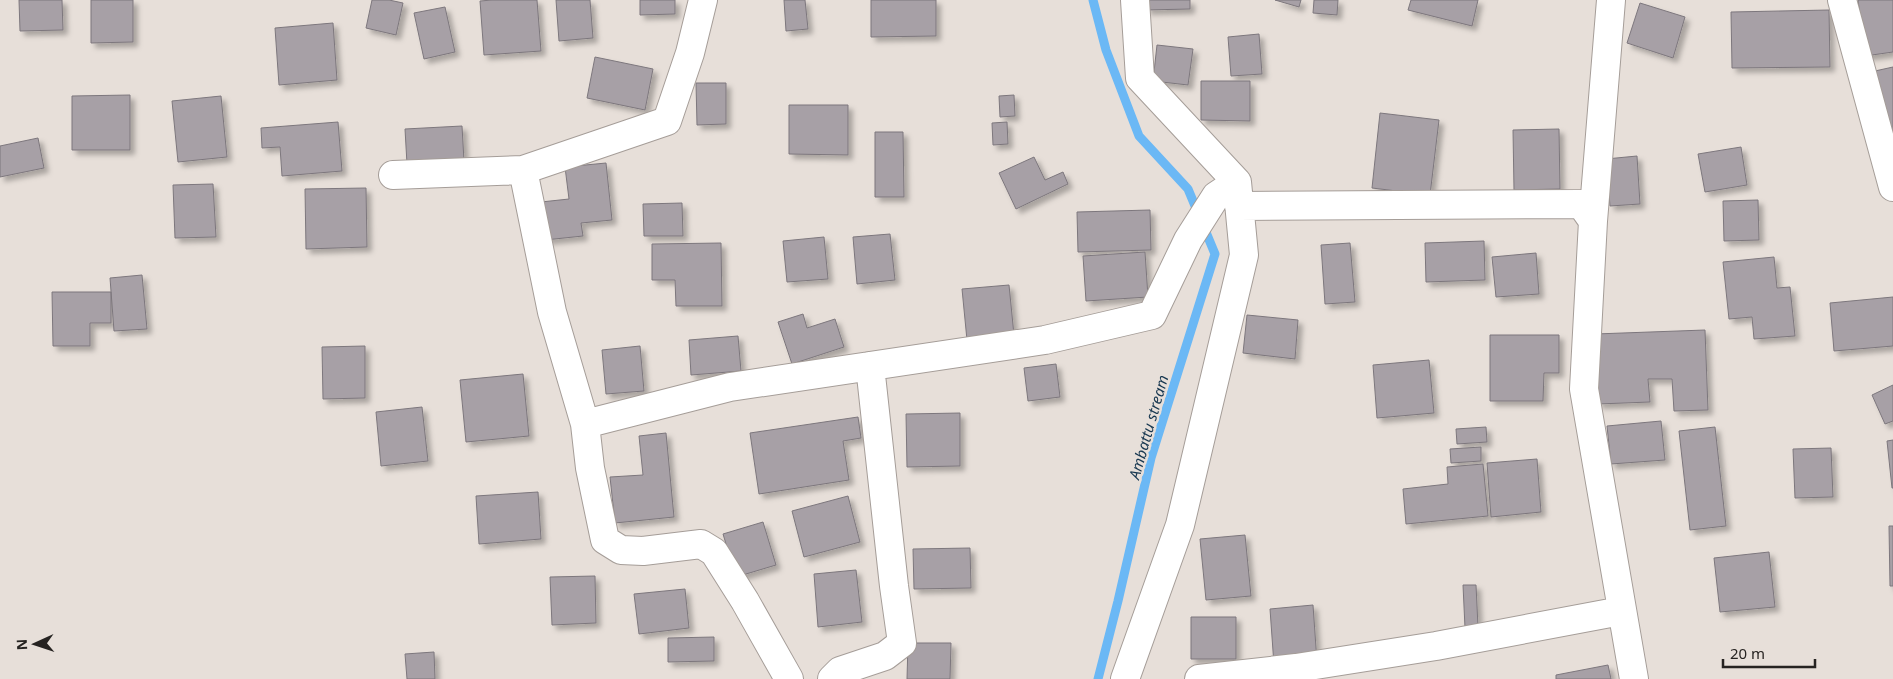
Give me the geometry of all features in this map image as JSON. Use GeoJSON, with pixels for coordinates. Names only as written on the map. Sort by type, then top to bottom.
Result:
{"type":"FeatureCollection","features":[{"type":"Feature","properties":{"kind":"street"},"geometry":{"type":"LineString","coordinates":[[393,175],[523,170],[667,120],[690,53],[703,0]]}},
{"type":"Feature","properties":{"kind":"street"},"geometry":{"type":"LineString","coordinates":[[1125,679],[1180,525],[1244,255],[1231,194],[1140,78],[1135,0]]}},
{"type":"Feature","properties":{"kind":"street"},"geometry":{"type":"LineString","coordinates":[[1611,0],[1593,221],[1584,389],[1634,679]]}},
{"type":"Feature","properties":{"kind":"street"},"geometry":{"type":"LineString","coordinates":[[1842,0],[1893,187]]}},
{"type":"Feature","properties":{"kind":"street"},"geometry":{"type":"LineString","coordinates":[[523,170],[552,312],[585,424],[590,468],[605,540],[621,550],[643,551],[701,544],[714,552],[790,679]]}},
{"type":"Feature","properties":{"kind":"street"},"geometry":{"type":"LineString","coordinates":[[585,424],[730,387],[1045,340],[1152,315],[1188,240],[1231,194],[1581,204],[1593,221]]}},
{"type":"Feature","properties":{"kind":"street"},"geometry":{"type":"LineString","coordinates":[[832,679],[840,671],[885,656],[902,643],[870,366]]}},
{"type":"Feature","properties":{"kind":"street"},"geometry":{"type":"LineString","coordinates":[[1199,679],[1296,668],[1426,647],[1621,611]]}},
{"type":"Feature","properties":{"kind":"building"},"geometry":{"type":"Polygon","coordinates":[[[19,0],[62,0],[63,30],[20,31],[19,0]]]}},
{"type":"Feature","properties":{"kind":"building"},"geometry":{"type":"Polygon","coordinates":[[[91,0],[133,0],[133,42],[91,43],[91,0]]]}},
{"type":"Feature","properties":{"kind":"building"},"geometry":{"type":"Polygon","coordinates":[[[372,0],[389,0],[403,3],[396,35],[366,28],[372,0]]]}},
{"type":"Feature","properties":{"kind":"building"},"geometry":{"type":"Polygon","coordinates":[[[537,0],[541,51],[484,55],[480,1],[537,0]]]}},
{"type":"Feature","properties":{"kind":"building"},"geometry":{"type":"Polygon","coordinates":[[[556,0],[590,0],[593,38],[559,41],[556,0]]]}},
{"type":"Feature","properties":{"kind":"building"},"geometry":{"type":"Polygon","coordinates":[[[640,0],[675,0],[675,14],[640,15],[640,0]]]}},
{"type":"Feature","properties":{"kind":"building"},"geometry":{"type":"Polygon","coordinates":[[[784,0],[805,0],[808,29],[786,31],[784,0]]]}},
{"type":"Feature","properties":{"kind":"building"},"geometry":{"type":"Polygon","coordinates":[[[871,0],[936,0],[936,36],[871,37],[871,0]]]}},
{"type":"Feature","properties":{"kind":"building"},"geometry":{"type":"Polygon","coordinates":[[[1146,0],[1190,0],[1190,9],[1146,10],[1146,0]]]}},
{"type":"Feature","properties":{"kind":"building"},"geometry":{"type":"Polygon","coordinates":[[[1275,0],[1301,0],[1299,7],[1275,0]]]}},
{"type":"Feature","properties":{"kind":"building"},"geometry":{"type":"Polygon","coordinates":[[[1314,0],[1338,0],[1337,15],[1313,13],[1314,0]]]}},
{"type":"Feature","properties":{"kind":"building"},"geometry":{"type":"Polygon","coordinates":[[[1411,0],[1478,0],[1472,26],[1408,10],[1411,0]]]}},
{"type":"Feature","properties":{"kind":"building"},"geometry":{"type":"Polygon","coordinates":[[[1858,0],[1893,0],[1893,52],[1865,56],[1858,0]]]}},
{"type":"Feature","properties":{"kind":"building"},"geometry":{"type":"Polygon","coordinates":[[[1640,3],[1685,17],[1673,58],[1627,43],[1640,3]]]}},
{"type":"Feature","properties":{"kind":"building"},"geometry":{"type":"Polygon","coordinates":[[[445,7],[455,52],[424,59],[414,13],[445,7]]]}},
{"type":"Feature","properties":{"kind":"building"},"geometry":{"type":"Polygon","coordinates":[[[1829,10],[1830,67],[1732,68],[1731,12],[1829,10]]]}},
{"type":"Feature","properties":{"kind":"building"},"geometry":{"type":"Polygon","coordinates":[[[333,23],[337,80],[279,85],[275,28],[333,23]]]}},
{"type":"Feature","properties":{"kind":"building"},"geometry":{"type":"Polygon","coordinates":[[[1259,34],[1262,74],[1231,76],[1228,37],[1259,34]]]}},
{"type":"Feature","properties":{"kind":"building"},"geometry":{"type":"Polygon","coordinates":[[[1157,45],[1193,49],[1188,85],[1153,81],[1157,45]]]}},
{"type":"Feature","properties":{"kind":"building"},"geometry":{"type":"Polygon","coordinates":[[[595,57],[653,69],[645,110],[587,98],[595,57]]]}},
{"type":"Feature","properties":{"kind":"building"},"geometry":{"type":"Polygon","coordinates":[[[1893,67],[1893,131],[1892,131],[1875,71],[1893,67]]]}},
{"type":"Feature","properties":{"kind":"building"},"geometry":{"type":"Polygon","coordinates":[[[1201,81],[1250,81],[1250,121],[1201,120],[1201,81]]]}},
{"type":"Feature","properties":{"kind":"building"},"geometry":{"type":"Polygon","coordinates":[[[696,83],[726,83],[726,124],[697,125],[696,83]]]}},
{"type":"Feature","properties":{"kind":"building"},"geometry":{"type":"Polygon","coordinates":[[[130,95],[130,150],[72,150],[72,96],[130,95]]]}},
{"type":"Feature","properties":{"kind":"building"},"geometry":{"type":"Polygon","coordinates":[[[1014,95],[1015,116],[1000,117],[999,96],[1014,95]]]}},
{"type":"Feature","properties":{"kind":"building"},"geometry":{"type":"Polygon","coordinates":[[[221,96],[227,157],[178,162],[172,101],[221,96]]]}},
{"type":"Feature","properties":{"kind":"building"},"geometry":{"type":"Polygon","coordinates":[[[789,105],[848,105],[848,155],[789,154],[789,105]]]}},
{"type":"Feature","properties":{"kind":"building"},"geometry":{"type":"Polygon","coordinates":[[[1380,113],[1439,120],[1430,195],[1372,188],[1380,113]]]}},
{"type":"Feature","properties":{"kind":"building"},"geometry":{"type":"Polygon","coordinates":[[[338,122],[342,171],[282,176],[280,147],[262,148],[261,128],[338,122]]]}},
{"type":"Feature","properties":{"kind":"building"},"geometry":{"type":"Polygon","coordinates":[[[1007,122],[1008,144],[993,145],[992,123],[1007,122]]]}},
{"type":"Feature","properties":{"kind":"building"},"geometry":{"type":"Polygon","coordinates":[[[462,126],[464,161],[407,164],[405,129],[462,126]]]}},
{"type":"Feature","properties":{"kind":"building"},"geometry":{"type":"Polygon","coordinates":[[[1559,129],[1560,189],[1514,190],[1513,130],[1559,129]]]}},
{"type":"Feature","properties":{"kind":"building"},"geometry":{"type":"Polygon","coordinates":[[[875,132],[903,132],[904,197],[875,197],[875,132]]]}},
{"type":"Feature","properties":{"kind":"building"},"geometry":{"type":"Polygon","coordinates":[[[38,138],[44,168],[0,177],[0,146],[38,138]]]}},
{"type":"Feature","properties":{"kind":"building"},"geometry":{"type":"Polygon","coordinates":[[[1741,147],[1747,185],[1705,192],[1698,154],[1741,147]]]}},
{"type":"Feature","properties":{"kind":"building"},"geometry":{"type":"Polygon","coordinates":[[[1637,156],[1640,204],[1610,206],[1606,159],[1637,156]]]}},
{"type":"Feature","properties":{"kind":"building"},"geometry":{"type":"Polygon","coordinates":[[[1034,157],[1045,180],[1063,172],[1068,184],[1016,209],[999,173],[1034,157]]]}},
{"type":"Feature","properties":{"kind":"building"},"geometry":{"type":"Polygon","coordinates":[[[606,163],[612,220],[581,223],[583,236],[545,240],[541,202],[569,199],[565,167],[606,163]]]}},
{"type":"Feature","properties":{"kind":"building"},"geometry":{"type":"Polygon","coordinates":[[[213,184],[216,237],[175,238],[173,185],[213,184]]]}},
{"type":"Feature","properties":{"kind":"building"},"geometry":{"type":"Polygon","coordinates":[[[366,188],[367,247],[306,249],[305,189],[366,188]]]}},
{"type":"Feature","properties":{"kind":"building"},"geometry":{"type":"Polygon","coordinates":[[[1758,200],[1759,240],[1724,241],[1723,201],[1758,200]]]}},
{"type":"Feature","properties":{"kind":"building"},"geometry":{"type":"Polygon","coordinates":[[[682,203],[683,236],[644,236],[643,204],[682,203]]]}},
{"type":"Feature","properties":{"kind":"building"},"geometry":{"type":"Polygon","coordinates":[[[1150,210],[1151,250],[1078,252],[1077,212],[1150,210]]]}},
{"type":"Feature","properties":{"kind":"building"},"geometry":{"type":"Polygon","coordinates":[[[890,234],[895,280],[857,284],[853,237],[890,234]]]}},
{"type":"Feature","properties":{"kind":"building"},"geometry":{"type":"Polygon","coordinates":[[[824,237],[828,279],[787,282],[783,241],[824,237]]]}},
{"type":"Feature","properties":{"kind":"building"},"geometry":{"type":"Polygon","coordinates":[[[1484,241],[1485,280],[1426,282],[1425,243],[1484,241]]]}},
{"type":"Feature","properties":{"kind":"building"},"geometry":{"type":"Polygon","coordinates":[[[721,243],[722,306],[676,306],[675,280],[652,280],[652,244],[721,243]]]}},
{"type":"Feature","properties":{"kind":"building"},"geometry":{"type":"Polygon","coordinates":[[[1350,243],[1355,302],[1325,304],[1321,245],[1350,243]]]}},
{"type":"Feature","properties":{"kind":"building"},"geometry":{"type":"Polygon","coordinates":[[[1145,252],[1148,297],[1086,301],[1083,256],[1145,252]]]}},
{"type":"Feature","properties":{"kind":"building"},"geometry":{"type":"Polygon","coordinates":[[[1536,253],[1539,294],[1496,297],[1492,257],[1536,253]]]}},
{"type":"Feature","properties":{"kind":"building"},"geometry":{"type":"Polygon","coordinates":[[[1774,257],[1777,288],[1790,287],[1795,336],[1754,339],[1752,317],[1729,319],[1723,262],[1774,257]]]}},
{"type":"Feature","properties":{"kind":"building"},"geometry":{"type":"Polygon","coordinates":[[[142,275],[147,329],[114,331],[110,278],[142,275]]]}},
{"type":"Feature","properties":{"kind":"building"},"geometry":{"type":"Polygon","coordinates":[[[1009,285],[1014,335],[967,340],[962,289],[1009,285]]]}},
{"type":"Feature","properties":{"kind":"building"},"geometry":{"type":"Polygon","coordinates":[[[52,292],[111,292],[111,323],[90,323],[90,346],[53,346],[52,292]]]}},
{"type":"Feature","properties":{"kind":"building"},"geometry":{"type":"Polygon","coordinates":[[[1893,297],[1893,346],[1834,351],[1830,303],[1893,297]]]}},
{"type":"Feature","properties":{"kind":"building"},"geometry":{"type":"Polygon","coordinates":[[[803,314],[807,328],[835,319],[844,347],[792,364],[778,322],[803,314]]]}},
{"type":"Feature","properties":{"kind":"building"},"geometry":{"type":"Polygon","coordinates":[[[1247,315],[1298,320],[1295,359],[1243,353],[1247,315]]]}},
{"type":"Feature","properties":{"kind":"building"},"geometry":{"type":"Polygon","coordinates":[[[1705,330],[1708,410],[1674,411],[1672,379],[1648,379],[1650,402],[1598,404],[1595,334],[1705,330]]]}},
{"type":"Feature","properties":{"kind":"building"},"geometry":{"type":"Polygon","coordinates":[[[1490,335],[1559,335],[1559,373],[1544,373],[1543,401],[1490,401],[1490,335]]]}},
{"type":"Feature","properties":{"kind":"building"},"geometry":{"type":"Polygon","coordinates":[[[738,336],[741,371],[691,375],[689,340],[738,336]]]}},
{"type":"Feature","properties":{"kind":"building"},"geometry":{"type":"Polygon","coordinates":[[[365,346],[365,398],[323,399],[322,347],[365,346]]]}},
{"type":"Feature","properties":{"kind":"building"},"geometry":{"type":"Polygon","coordinates":[[[640,346],[644,391],[606,394],[602,350],[640,346]]]}},
{"type":"Feature","properties":{"kind":"building"},"geometry":{"type":"Polygon","coordinates":[[[1429,360],[1434,413],[1377,418],[1373,365],[1429,360]]]}},
{"type":"Feature","properties":{"kind":"building"},"geometry":{"type":"Polygon","coordinates":[[[1056,364],[1060,397],[1028,401],[1024,368],[1056,364]]]}},
{"type":"Feature","properties":{"kind":"building"},"geometry":{"type":"Polygon","coordinates":[[[523,374],[529,436],[466,442],[460,380],[523,374]]]}},
{"type":"Feature","properties":{"kind":"building"},"geometry":{"type":"Polygon","coordinates":[[[1893,385],[1893,421],[1885,424],[1872,395],[1893,385]]]}},
{"type":"Feature","properties":{"kind":"building"},"geometry":{"type":"Polygon","coordinates":[[[422,407],[428,461],[381,466],[376,412],[422,407]]]}},
{"type":"Feature","properties":{"kind":"building"},"geometry":{"type":"Polygon","coordinates":[[[960,413],[960,466],[907,467],[906,414],[960,413]]]}},
{"type":"Feature","properties":{"kind":"building"},"geometry":{"type":"Polygon","coordinates":[[[858,417],[861,438],[843,441],[849,480],[759,494],[750,433],[858,417]]]}},
{"type":"Feature","properties":{"kind":"building"},"geometry":{"type":"Polygon","coordinates":[[[1661,421],[1665,460],[1611,464],[1607,426],[1661,421]]]}},
{"type":"Feature","properties":{"kind":"building"},"geometry":{"type":"Polygon","coordinates":[[[1486,427],[1487,442],[1457,444],[1456,429],[1486,427]]]}},
{"type":"Feature","properties":{"kind":"building"},"geometry":{"type":"Polygon","coordinates":[[[1715,427],[1726,526],[1690,530],[1679,431],[1715,427]]]}},
{"type":"Feature","properties":{"kind":"building"},"geometry":{"type":"Polygon","coordinates":[[[666,433],[674,517],[615,523],[610,477],[643,475],[639,436],[666,433]]]}},
{"type":"Feature","properties":{"kind":"building"},"geometry":{"type":"Polygon","coordinates":[[[1893,440],[1893,488],[1892,488],[1887,441],[1893,440]]]}},
{"type":"Feature","properties":{"kind":"building"},"geometry":{"type":"Polygon","coordinates":[[[1481,447],[1481,461],[1451,463],[1450,449],[1481,447]]]}},
{"type":"Feature","properties":{"kind":"building"},"geometry":{"type":"Polygon","coordinates":[[[1831,448],[1833,497],[1795,498],[1793,449],[1831,448]]]}},
{"type":"Feature","properties":{"kind":"building"},"geometry":{"type":"Polygon","coordinates":[[[1537,459],[1541,512],[1491,517],[1487,463],[1537,459]]]}},
{"type":"Feature","properties":{"kind":"building"},"geometry":{"type":"Polygon","coordinates":[[[1483,464],[1488,516],[1406,524],[1403,489],[1448,484],[1447,467],[1483,464]]]}},
{"type":"Feature","properties":{"kind":"building"},"geometry":{"type":"Polygon","coordinates":[[[538,492],[541,539],[479,544],[476,496],[538,492]]]}},
{"type":"Feature","properties":{"kind":"building"},"geometry":{"type":"Polygon","coordinates":[[[848,496],[860,542],[804,557],[792,511],[848,496]]]}},
{"type":"Feature","properties":{"kind":"building"},"geometry":{"type":"Polygon","coordinates":[[[763,522],[776,565],[736,577],[723,534],[763,522]]]}},
{"type":"Feature","properties":{"kind":"building"},"geometry":{"type":"Polygon","coordinates":[[[1889,526],[1893,526],[1893,586],[1890,586],[1889,526]]]}},
{"type":"Feature","properties":{"kind":"building"},"geometry":{"type":"Polygon","coordinates":[[[1245,535],[1251,596],[1206,600],[1200,539],[1245,535]]]}},
{"type":"Feature","properties":{"kind":"building"},"geometry":{"type":"Polygon","coordinates":[[[970,548],[971,588],[914,589],[913,549],[970,548]]]}},
{"type":"Feature","properties":{"kind":"building"},"geometry":{"type":"Polygon","coordinates":[[[1769,552],[1775,607],[1720,612],[1714,558],[1769,552]]]}},
{"type":"Feature","properties":{"kind":"building"},"geometry":{"type":"Polygon","coordinates":[[[856,570],[862,622],[818,627],[814,574],[856,570]]]}},
{"type":"Feature","properties":{"kind":"building"},"geometry":{"type":"Polygon","coordinates":[[[595,576],[596,623],[552,625],[550,577],[595,576]]]}},
{"type":"Feature","properties":{"kind":"building"},"geometry":{"type":"Polygon","coordinates":[[[1463,585],[1476,585],[1478,627],[1465,628],[1463,585]]]}},
{"type":"Feature","properties":{"kind":"building"},"geometry":{"type":"Polygon","coordinates":[[[685,589],[689,628],[639,634],[634,594],[685,589]]]}},
{"type":"Feature","properties":{"kind":"building"},"geometry":{"type":"Polygon","coordinates":[[[1313,605],[1317,662],[1274,665],[1270,609],[1313,605]]]}},
{"type":"Feature","properties":{"kind":"building"},"geometry":{"type":"Polygon","coordinates":[[[1191,617],[1236,617],[1236,659],[1191,659],[1191,617]]]}},
{"type":"Feature","properties":{"kind":"building"},"geometry":{"type":"Polygon","coordinates":[[[714,637],[714,661],[668,662],[668,638],[714,637]]]}},
{"type":"Feature","properties":{"kind":"building"},"geometry":{"type":"Polygon","coordinates":[[[908,643],[951,643],[950,679],[907,679],[908,643]]]}},
{"type":"Feature","properties":{"kind":"building"},"geometry":{"type":"Polygon","coordinates":[[[434,652],[435,679],[407,679],[405,654],[434,652]]]}},
{"type":"Feature","properties":{"kind":"building"},"geometry":{"type":"Polygon","coordinates":[[[1608,665],[1611,679],[1556,679],[1556,675],[1608,665]]]}},
{"type":"Feature","properties":{"kind":"waterway"},"geometry":{"type":"LineString","coordinates":[[1093,0],[1106,50],[1139,136],[1188,189],[1198,213]]}},
{"type":"Feature","properties":{"kind":"waterway","name":"Ambattu stream"},"geometry":{"type":"LineString","coordinates":[[1098,679],[1151,458],[1215,254],[1203,225]]}}]}
